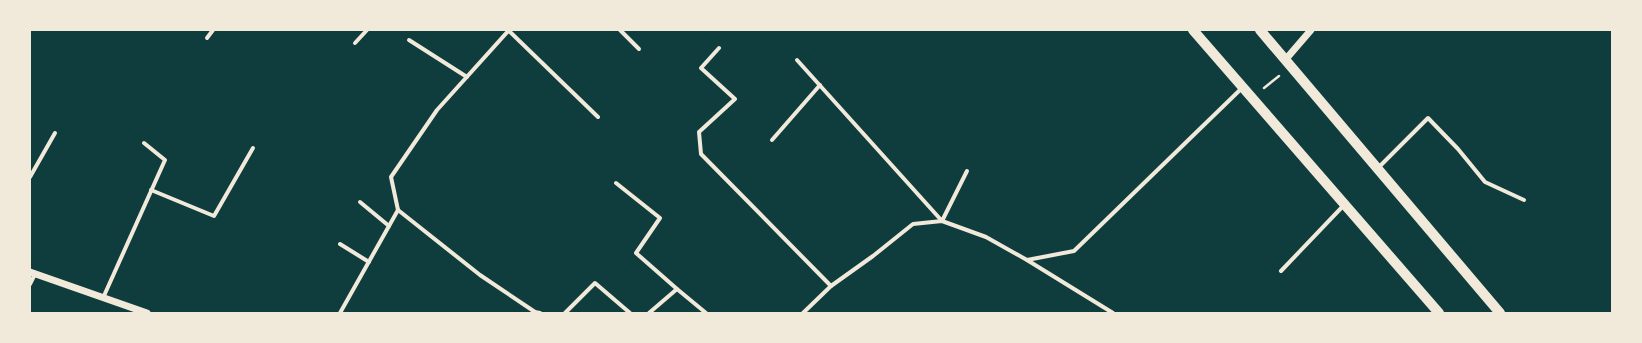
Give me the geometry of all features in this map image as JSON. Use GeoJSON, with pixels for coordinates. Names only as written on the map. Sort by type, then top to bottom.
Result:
{"type":"FeatureCollection","features":[{"type":"Feature","properties":{"kind":"main road"},"geometry":{"type":"LineString","coordinates":[[1193,30],[1251,99],[1345,204],[1439,313]]}},
{"type":"Feature","properties":{"kind":"main road"},"geometry":{"type":"LineString","coordinates":[[1260,30],[1376,169],[1500,313]]}},
{"type":"Feature","properties":{"kind":"street"},"geometry":{"type":"LineString","coordinates":[[207,38],[213,30]]}},
{"type":"Feature","properties":{"kind":"street"},"geometry":{"type":"LineString","coordinates":[[354,43],[367,30]]}},
{"type":"Feature","properties":{"kind":"street"},"geometry":{"type":"LineString","coordinates":[[540,313],[535,312],[480,275],[398,210],[391,177],[437,110],[508,30],[598,117]]}},
{"type":"Feature","properties":{"kind":"street"},"geometry":{"type":"LineString","coordinates":[[620,30],[639,49]]}},
{"type":"Feature","properties":{"kind":"street"},"geometry":{"type":"LineString","coordinates":[[1289,63],[1311,30]]}},
{"type":"Feature","properties":{"kind":"street"},"geometry":{"type":"LineString","coordinates":[[409,40],[467,77]]}},
{"type":"Feature","properties":{"kind":"street"},"geometry":{"type":"LineString","coordinates":[[719,48],[701,68],[735,99],[699,132],[701,154],[831,286]]}},
{"type":"Feature","properties":{"kind":"street"},"geometry":{"type":"LineString","coordinates":[[797,60],[942,221]]}},
{"type":"Feature","properties":{"kind":"street"},"geometry":{"type":"LineString","coordinates":[[772,140],[820,85]]}},
{"type":"Feature","properties":{"kind":"street"},"geometry":{"type":"LineString","coordinates":[[1027,260],[1074,251],[1242,88]]}},
{"type":"Feature","properties":{"kind":"street"},"geometry":{"type":"LineString","coordinates":[[1376,169],[1428,118],[1458,149],[1485,182],[1524,200]]}},
{"type":"Feature","properties":{"kind":"street"},"geometry":{"type":"LineString","coordinates":[[30,177],[55,133]]}},
{"type":"Feature","properties":{"kind":"street"},"geometry":{"type":"LineString","coordinates":[[103,298],[164,160],[144,143]]}},
{"type":"Feature","properties":{"kind":"street"},"geometry":{"type":"LineString","coordinates":[[151,190],[214,216],[253,148]]}},
{"type":"Feature","properties":{"kind":"street"},"geometry":{"type":"LineString","coordinates":[[942,221],[967,172]]}},
{"type":"Feature","properties":{"kind":"street"},"geometry":{"type":"LineString","coordinates":[[616,183],[660,218],[636,253],[706,313]]}},
{"type":"Feature","properties":{"kind":"street"},"geometry":{"type":"LineString","coordinates":[[360,202],[389,226]]}},
{"type":"Feature","properties":{"kind":"street"},"geometry":{"type":"LineString","coordinates":[[1281,271],[1345,204]]}},
{"type":"Feature","properties":{"kind":"street"},"geometry":{"type":"LineString","coordinates":[[340,313],[398,210]]}},
{"type":"Feature","properties":{"kind":"street"},"geometry":{"type":"LineString","coordinates":[[803,313],[831,286],[873,256],[913,224],[942,221],[986,237],[1027,260],[1113,313]]}},
{"type":"Feature","properties":{"kind":"street"},"geometry":{"type":"LineString","coordinates":[[340,244],[369,262]]}},
{"type":"Feature","properties":{"kind":"street"},"geometry":{"type":"LineString","coordinates":[[30,284],[33,273],[147,313]]}},
{"type":"Feature","properties":{"kind":"street"},"geometry":{"type":"LineString","coordinates":[[565,313],[595,282],[630,313]]}},
{"type":"Feature","properties":{"kind":"street"},"geometry":{"type":"LineString","coordinates":[[649,313],[677,289]]}},
{"type":"Feature","properties":{"kind":"path"},"geometry":{"type":"LineString","coordinates":[[1251,99],[1289,63]]}}]}
